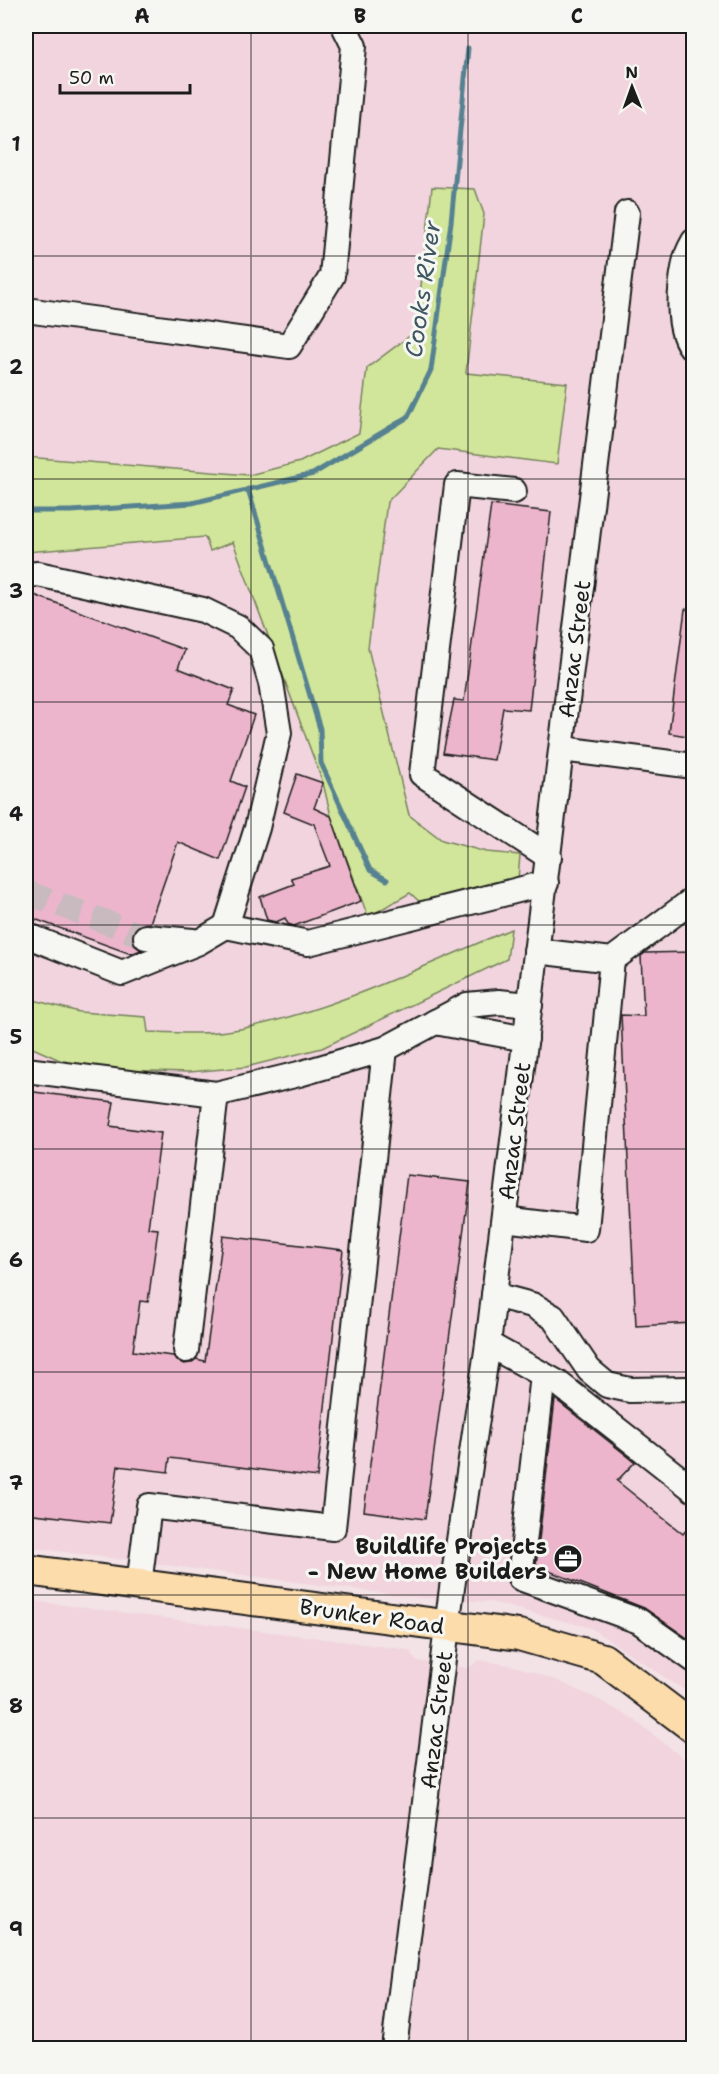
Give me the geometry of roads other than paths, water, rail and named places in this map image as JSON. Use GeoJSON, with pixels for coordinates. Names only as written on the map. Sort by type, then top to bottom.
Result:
{"type":"FeatureCollection","features":[{"type":"Feature","properties":{"kind":"main road","name":"Brunker Road"},"geometry":{"type":"LineString","coordinates":[[26,1570],[519,1635],[603,1659],[693,1727]]}},
{"type":"Feature","properties":{"kind":"street"},"geometry":{"type":"LineString","coordinates":[[26,310],[289,346],[332,276],[354,46],[344,26]]}},
{"type":"Feature","properties":{"kind":"street","name":"Anzac Street"},"geometry":{"type":"LineString","coordinates":[[394,2049],[448,1626],[504,1219],[627,213]]}},
{"type":"Feature","properties":{"kind":"street"},"geometry":{"type":"LineString","coordinates":[[693,241],[685,261],[679,309],[688,345],[693,350]]}},
{"type":"Feature","properties":{"kind":"street"},"geometry":{"type":"LineString","coordinates":[[514,491],[457,485],[422,774],[549,857]]}},
{"type":"Feature","properties":{"kind":"street"},"geometry":{"type":"LineString","coordinates":[[26,575],[38,574],[203,610],[238,627],[261,649],[271,683],[279,734],[257,828],[226,926],[199,942],[122,973],[26,935]]}},
{"type":"Feature","properties":{"kind":"street"},"geometry":{"type":"LineString","coordinates":[[562,749],[693,766]]}},
{"type":"Feature","properties":{"kind":"street"},"geometry":{"type":"LineString","coordinates":[[226,926],[308,943],[546,883]]}},
{"type":"Feature","properties":{"kind":"street"},"geometry":{"type":"LineString","coordinates":[[536,951],[612,960],[693,899]]}},
{"type":"Feature","properties":{"kind":"street"},"geometry":{"type":"LineString","coordinates":[[146,937],[199,942]]}},
{"type":"Feature","properties":{"kind":"street"},"geometry":{"type":"LineString","coordinates":[[504,1219],[586,1229],[612,960]]}},
{"type":"Feature","properties":{"kind":"street"},"geometry":{"type":"LineString","coordinates":[[26,1070],[216,1094],[299,1074],[385,1049],[467,1005],[499,1002],[530,1005]]}},
{"type":"Feature","properties":{"kind":"street"},"geometry":{"type":"LineString","coordinates":[[435,1022],[526,1039]]}},
{"type":"Feature","properties":{"kind":"street"},"geometry":{"type":"LineString","coordinates":[[139,1585],[149,1506],[333,1528],[385,1049]]}},
{"type":"Feature","properties":{"kind":"street"},"geometry":{"type":"LineString","coordinates":[[186,1350],[216,1094]]}},
{"type":"Feature","properties":{"kind":"street"},"geometry":{"type":"LineString","coordinates":[[494,1295],[532,1305],[552,1317],[589,1370],[607,1385],[630,1390],[691,1390]]}},
{"type":"Feature","properties":{"kind":"street"},"geometry":{"type":"LineString","coordinates":[[488,1344],[558,1383],[693,1491]]}},
{"type":"Feature","properties":{"kind":"street"},"geometry":{"type":"LineString","coordinates":[[543,1375],[520,1578],[639,1621],[693,1660]]}},
{"type":"Feature","properties":{"kind":"waterway","name":"Cooks River"},"geometry":{"type":"LineString","coordinates":[[26,511],[71,511],[192,503],[313,474],[408,417],[431,370],[451,222],[468,48]]}},
{"type":"Feature","properties":{"kind":"waterway"},"geometry":{"type":"LineString","coordinates":[[248,489],[320,729],[321,763],[370,870],[387,880]]}},
{"type":"Feature","properties":{"kind":"tunnel"},"geometry":{"type":"LineString","coordinates":[[26,892],[146,937]]}},
{"type":"Feature","properties":{"kind":"place","name":"Buildlife Projects - New Home Builders"},"geometry":{"type":"Point","coordinates":[568,1559]}}]}
